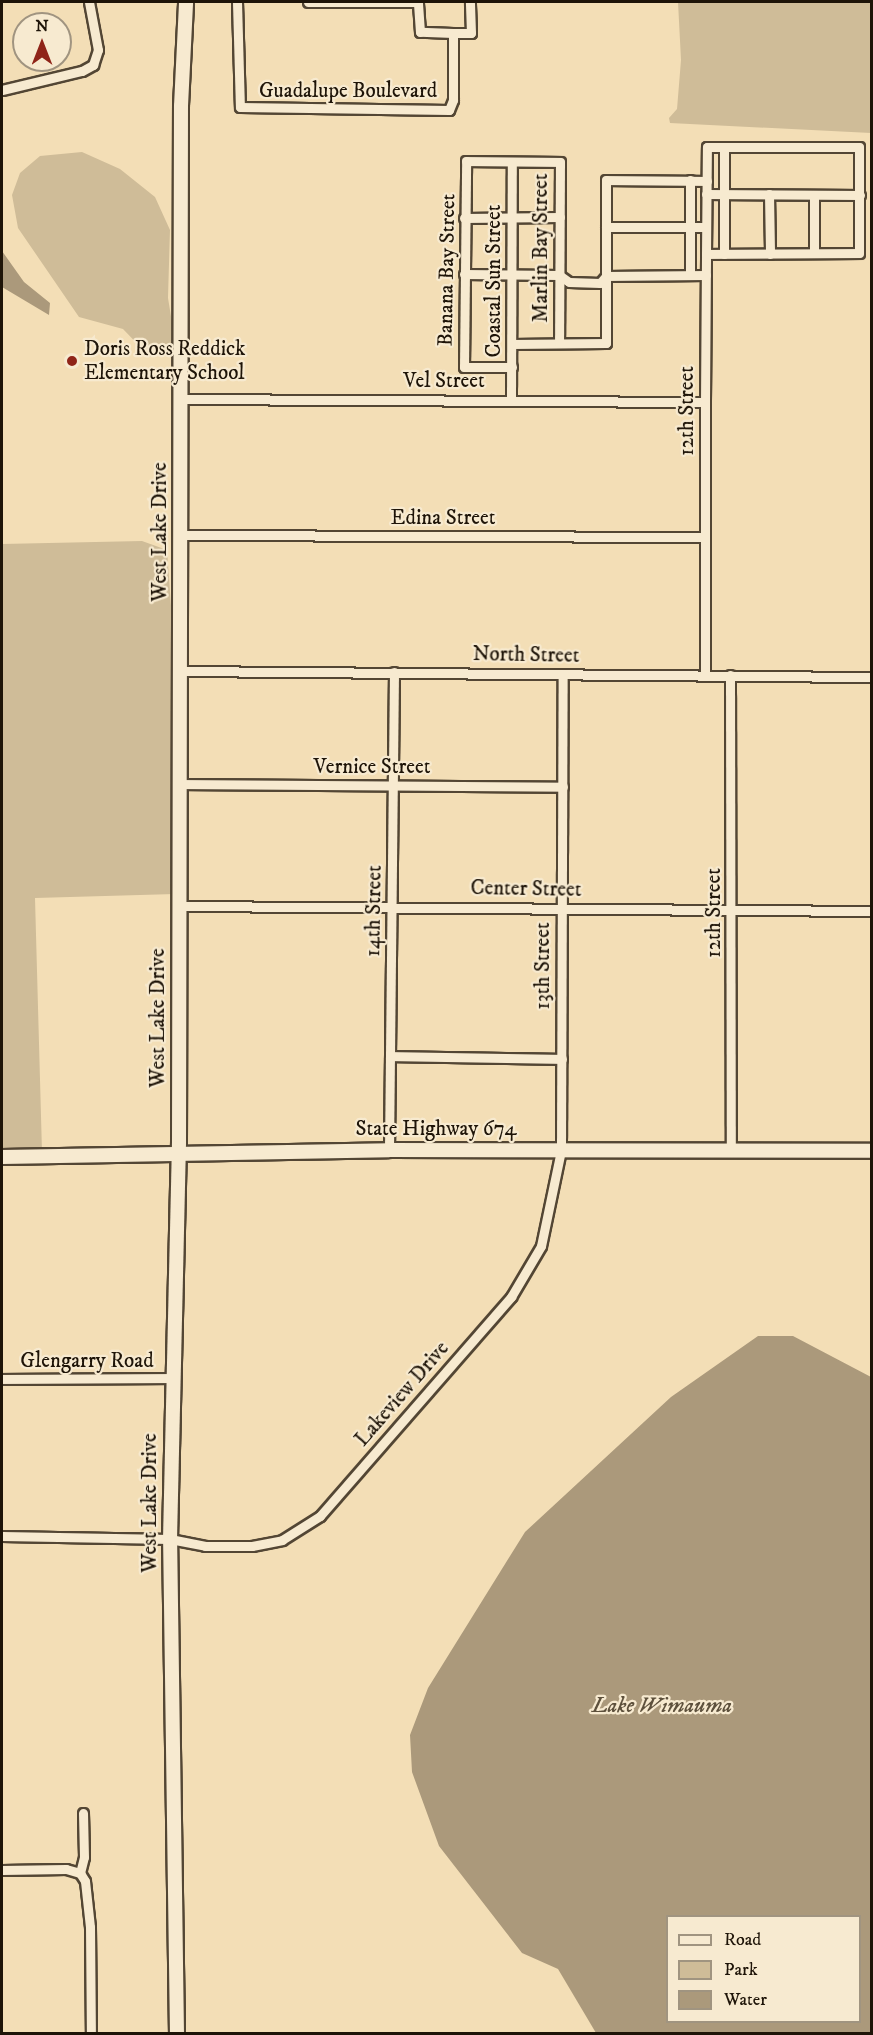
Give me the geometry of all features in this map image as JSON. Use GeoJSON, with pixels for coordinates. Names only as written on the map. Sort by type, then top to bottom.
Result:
{"type":"FeatureCollection","features":[{"type":"Feature","properties":{"kind":"street"},"geometry":{"type":"LineString","coordinates":[[2,90],[93,65],[98,50],[89,2]]}},
{"type":"Feature","properties":{"kind":"street","name":"West Lake Drive"},"geometry":{"type":"LineString","coordinates":[[177,2034],[170,1539],[180,906],[181,106],[186,2]]}},
{"type":"Feature","properties":{"kind":"street","name":"Guadalupe Boulevard"},"geometry":{"type":"LineString","coordinates":[[237,2],[240,107],[449,110],[453,100],[453,33]]}},
{"type":"Feature","properties":{"kind":"street"},"geometry":{"type":"LineString","coordinates":[[308,2],[418,2],[420,32],[471,33],[470,2]]}},
{"type":"Feature","properties":{"kind":"street","name":"12th Street"},"geometry":{"type":"LineString","coordinates":[[705,675],[707,147],[724,147]]}},
{"type":"Feature","properties":{"kind":"street"},"geometry":{"type":"LineString","coordinates":[[706,254],[724,254],[770,254],[859,253],[859,147],[724,147],[724,254]]}},
{"type":"Feature","properties":{"kind":"street","name":"Banana Bay Street"},"geometry":{"type":"LineString","coordinates":[[512,162],[466,161],[464,218],[464,367],[512,367]]}},
{"type":"Feature","properties":{"kind":"street","name":"Marlin Bay Street"},"geometry":{"type":"LineString","coordinates":[[512,162],[560,162],[559,343]]}},
{"type":"Feature","properties":{"kind":"street","name":"Coastal Sun Street"},"geometry":{"type":"LineString","coordinates":[[511,400],[512,162]]}},
{"type":"Feature","properties":{"kind":"street"},"geometry":{"type":"LineString","coordinates":[[512,344],[606,343],[606,180],[707,181]]}},
{"type":"Feature","properties":{"kind":"street"},"geometry":{"type":"LineString","coordinates":[[690,180],[690,274]]}},
{"type":"Feature","properties":{"kind":"street"},"geometry":{"type":"LineString","coordinates":[[706,194],[860,195]]}},
{"type":"Feature","properties":{"kind":"street"},"geometry":{"type":"LineString","coordinates":[[769,194],[770,254]]}},
{"type":"Feature","properties":{"kind":"street"},"geometry":{"type":"LineString","coordinates":[[814,195],[814,253]]}},
{"type":"Feature","properties":{"kind":"street"},"geometry":{"type":"LineString","coordinates":[[464,218],[560,217]]}},
{"type":"Feature","properties":{"kind":"street"},"geometry":{"type":"LineString","coordinates":[[606,226],[706,227]]}},
{"type":"Feature","properties":{"kind":"street"},"geometry":{"type":"LineString","coordinates":[[464,274],[559,275],[569,282],[600,283],[606,276],[706,274]]}},
{"type":"Feature","properties":{"kind":"street","name":"Vel Street"},"geometry":{"type":"LineString","coordinates":[[182,399],[705,402]]}},
{"type":"Feature","properties":{"kind":"street","name":"Edina Street"},"geometry":{"type":"LineString","coordinates":[[181,534],[705,537]]}},
{"type":"Feature","properties":{"kind":"street","name":"North Street"},"geometry":{"type":"LineString","coordinates":[[180,670],[872,677]]}},
{"type":"Feature","properties":{"kind":"street","name":"14th Street"},"geometry":{"type":"LineString","coordinates":[[389,1150],[394,672]]}},
{"type":"Feature","properties":{"kind":"street","name":"13th Street"},"geometry":{"type":"LineString","coordinates":[[561,1150],[563,674]]}},
{"type":"Feature","properties":{"kind":"street","name":"12th Street"},"geometry":{"type":"LineString","coordinates":[[730,675],[733,910],[732,1151]]}},
{"type":"Feature","properties":{"kind":"street","name":"Vernice Street"},"geometry":{"type":"LineString","coordinates":[[180,784],[563,787]]}},
{"type":"Feature","properties":{"kind":"street","name":"Center Street"},"geometry":{"type":"LineString","coordinates":[[180,906],[872,911]]}},
{"type":"Feature","properties":{"kind":"street"},"geometry":{"type":"LineString","coordinates":[[390,1056],[562,1059]]}},
{"type":"Feature","properties":{"kind":"street","name":"State Highway 674"},"geometry":{"type":"LineString","coordinates":[[2,1157],[389,1150],[872,1151]]}},
{"type":"Feature","properties":{"kind":"street","name":"Lakeview Drive"},"geometry":{"type":"LineString","coordinates":[[2,1536],[170,1539],[205,1546],[252,1546],[282,1540],[320,1516],[511,1297],[541,1246],[553,1205],[561,1150]]}},
{"type":"Feature","properties":{"kind":"street","name":"Glengarry Road"},"geometry":{"type":"LineString","coordinates":[[2,1379],[173,1378]]}},
{"type":"Feature","properties":{"kind":"street"},"geometry":{"type":"LineString","coordinates":[[83,1813],[84,1857],[80,1873],[86,1887],[90,1927],[91,2034]]}},
{"type":"Feature","properties":{"kind":"street"},"geometry":{"type":"LineString","coordinates":[[2,1870],[66,1869],[80,1873]]}},
{"type":"Feature","properties":{"kind":"green space"},"geometry":{"type":"Polygon","coordinates":[[[678,2],[871,2],[871,133],[670,123],[669,118],[677,109],[681,60],[678,2]]]}},
{"type":"Feature","properties":{"kind":"green space"},"geometry":{"type":"Polygon","coordinates":[[[82,152],[120,169],[155,197],[170,230],[168,298],[177,353],[150,357],[123,329],[79,317],[18,228],[12,195],[20,173],[40,156],[82,152]]]}},
{"type":"Feature","properties":{"kind":"green space"},"geometry":{"type":"Polygon","coordinates":[[[142,541],[167,550],[176,675],[175,894],[35,898],[42,1152],[2,1152],[2,544],[142,541]]]}},
{"type":"Feature","properties":{"kind":"water"},"geometry":{"type":"Polygon","coordinates":[[[2,251],[24,282],[50,303],[49,315],[2,287],[2,251]]]}},
{"type":"Feature","properties":{"kind":"water","name":"Lake Wimauma"},"geometry":{"type":"Polygon","coordinates":[[[758,1336],[793,1336],[871,1377],[871,2033],[596,2033],[558,1969],[522,1953],[439,1846],[412,1772],[410,1735],[428,1688],[525,1532],[671,1397],[758,1336]]]}},
{"type":"Feature","properties":{"kind":"place","name":"Doris Ross Reddick Elementary School"},"geometry":{"type":"Point","coordinates":[72,361]}}]}
